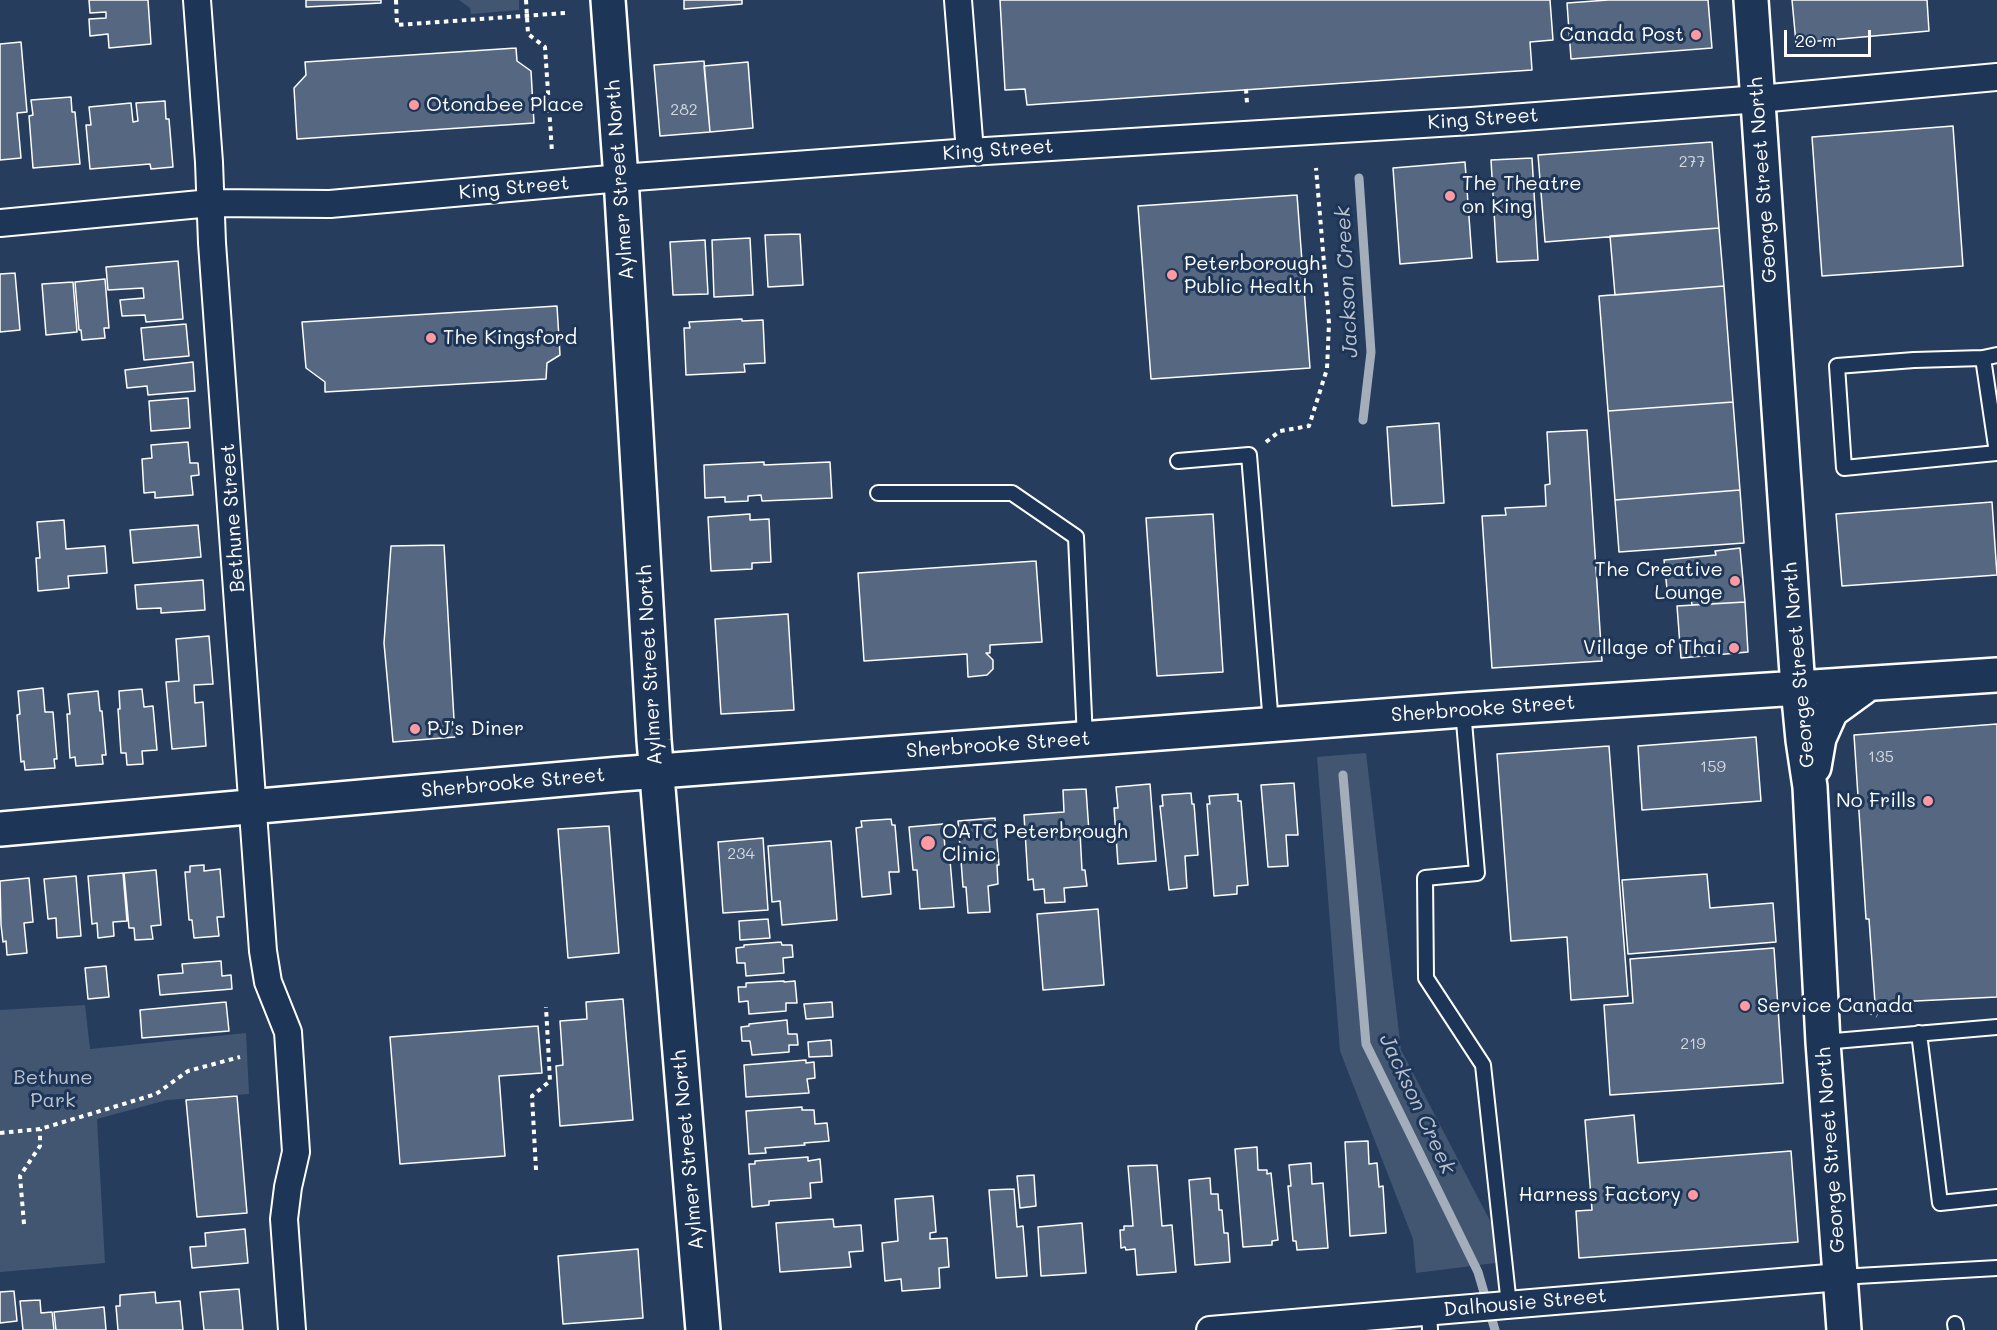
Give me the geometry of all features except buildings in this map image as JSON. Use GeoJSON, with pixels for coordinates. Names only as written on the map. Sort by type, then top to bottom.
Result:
{"type":"FeatureCollection","features":[{"type":"Feature","properties":{"kind":"main road","name":"Aylmer Street North"},"geometry":{"type":"LineString","coordinates":[[608,0],[621,178],[656,771],[703,1330]]}},
{"type":"Feature","properties":{"kind":"main road","name":"George Street North"},"geometry":{"type":"LineString","coordinates":[[1751,0],[1798,688],[1810,787],[1823,1042],[1844,1330]]}},
{"type":"Feature","properties":{"kind":"main road","name":"Sherbrooke Street"},"geometry":{"type":"LineString","coordinates":[[0,829],[656,771],[1463,710],[1997,675]]}},
{"type":"Feature","properties":{"kind":"main road"},"geometry":{"type":"LineString","coordinates":[[1810,787],[1819,738],[1831,711],[1868,684]]}},
{"type":"Feature","properties":{"kind":"street","name":"Bethune Street"},"geometry":{"type":"LineString","coordinates":[[197,0],[212,243],[265,962],[268,982],[288,1032],[297,1152],[288,1187],[284,1219],[292,1330]]}},
{"type":"Feature","properties":{"kind":"street"},"geometry":{"type":"LineString","coordinates":[[958,0],[970,152]]}},
{"type":"Feature","properties":{"kind":"street","name":"King Street"},"geometry":{"type":"LineString","coordinates":[[0,223],[211,203],[330,204],[621,178],[970,152],[1471,121],[1759,99],[1997,77]]}},
{"type":"Feature","properties":{"kind":"street","name":"Dalhousie Street"},"geometry":{"type":"LineString","coordinates":[[1210,1330],[1430,1321],[1458,1310],[1513,1304],[1840,1277]]}},
{"type":"Feature","properties":{"kind":"lane"},"geometry":{"type":"LineString","coordinates":[[1983,358],[1997,453],[1844,468],[1838,366],[1914,360],[1983,358],[1997,355]]}},
{"type":"Feature","properties":{"kind":"lane"},"geometry":{"type":"LineString","coordinates":[[1179,461],[1249,455],[1270,724]]}},
{"type":"Feature","properties":{"kind":"lane"},"geometry":{"type":"LineString","coordinates":[[878,492],[1012,493],[1076,537],[1085,739]]}},
{"type":"Feature","properties":{"kind":"lane"},"geometry":{"type":"LineString","coordinates":[[1463,710],[1477,873],[1425,878],[1426,978],[1483,1065],[1513,1304]]}},
{"type":"Feature","properties":{"kind":"lane"},"geometry":{"type":"LineString","coordinates":[[1823,1042],[1997,1026]]}},
{"type":"Feature","properties":{"kind":"lane"},"geometry":{"type":"LineString","coordinates":[[1919,1033],[1940,1203],[1997,1197]]}},
{"type":"Feature","properties":{"kind":"lane"},"geometry":{"type":"LineString","coordinates":[[1840,1277],[1997,1268]]}},
{"type":"Feature","properties":{"kind":"path"},"geometry":{"type":"LineString","coordinates":[[396,0],[397,25],[565,13]]}},
{"type":"Feature","properties":{"kind":"path"},"geometry":{"type":"LineString","coordinates":[[526,0],[528,34],[545,47],[552,152]]}},
{"type":"Feature","properties":{"kind":"path"},"geometry":{"type":"LineString","coordinates":[[1246,89],[1247,103]]}},
{"type":"Feature","properties":{"kind":"path"},"geometry":{"type":"LineString","coordinates":[[1249,455],[1280,431],[1309,426],[1327,369],[1329,323],[1316,168]]}},
{"type":"Feature","properties":{"kind":"path"},"geometry":{"type":"LineString","coordinates":[[536,1170],[532,1096],[550,1081],[546,1007]]}},
{"type":"Feature","properties":{"kind":"path"},"geometry":{"type":"LineString","coordinates":[[0,1133],[40,1129],[156,1094],[188,1071],[240,1057]]}},
{"type":"Feature","properties":{"kind":"path"},"geometry":{"type":"LineString","coordinates":[[24,1224],[20,1176],[40,1146],[40,1129]]}},
{"type":"Feature","properties":{"kind":"green space"},"geometry":{"type":"Polygon","coordinates":[[[459,0],[519,0],[519,10],[471,14],[470,8],[459,0]]]}},
{"type":"Feature","properties":{"kind":"green space"},"geometry":{"type":"Polygon","coordinates":[[[1366,753],[1401,1050],[1511,1261],[1416,1273],[1413,1239],[1340,1051],[1317,757],[1366,753]]]}},
{"type":"Feature","properties":{"kind":"green space","name":"Bethune Park"},"geometry":{"type":"Polygon","coordinates":[[[85,1005],[90,1049],[246,1033],[249,1094],[167,1100],[97,1119],[105,1263],[0,1272],[0,1010],[85,1005]]]}},
{"type":"Feature","properties":{"kind":"waterway","name":"Jackson Creek"},"geometry":{"type":"LineString","coordinates":[[1359,178],[1371,352],[1363,420]]}},
{"type":"Feature","properties":{"kind":"waterway","name":"Jackson Creek"},"geometry":{"type":"LineString","coordinates":[[1343,775],[1366,1044],[1478,1272],[1495,1330]]}},
{"type":"Feature","properties":{"kind":"place","name":"Canada Post"},"geometry":{"type":"Point","coordinates":[1696,35]}},
{"type":"Feature","properties":{"kind":"place","name":"Otonabee Place"},"geometry":{"type":"Point","coordinates":[414,105]}},
{"type":"Feature","properties":{"kind":"place","name":"The Theatre on King"},"geometry":{"type":"Point","coordinates":[1450,196]}},
{"type":"Feature","properties":{"kind":"place","name":"Peterborough Public Health"},"geometry":{"type":"Point","coordinates":[1172,275]}},
{"type":"Feature","properties":{"kind":"place","name":"The Kingsford"},"geometry":{"type":"Point","coordinates":[431,338]}},
{"type":"Feature","properties":{"kind":"place","name":"The Creative Lounge"},"geometry":{"type":"Point","coordinates":[1735,581]}},
{"type":"Feature","properties":{"kind":"place","name":"Village of Thai"},"geometry":{"type":"Point","coordinates":[1734,648]}},
{"type":"Feature","properties":{"kind":"place","name":"PJ's Diner"},"geometry":{"type":"Point","coordinates":[415,729]}},
{"type":"Feature","properties":{"kind":"place","name":"No Frills"},"geometry":{"type":"Point","coordinates":[1928,801]}},
{"type":"Feature","properties":{"kind":"place","name":"OATC Peterbrough Clinic"},"geometry":{"type":"Point","coordinates":[928,843]}},
{"type":"Feature","properties":{"kind":"place","name":"Service Canada"},"geometry":{"type":"Point","coordinates":[1745,1006]}},
{"type":"Feature","properties":{"kind":"place","name":"Harness Factory"},"geometry":{"type":"Point","coordinates":[1693,1195]}}]}
